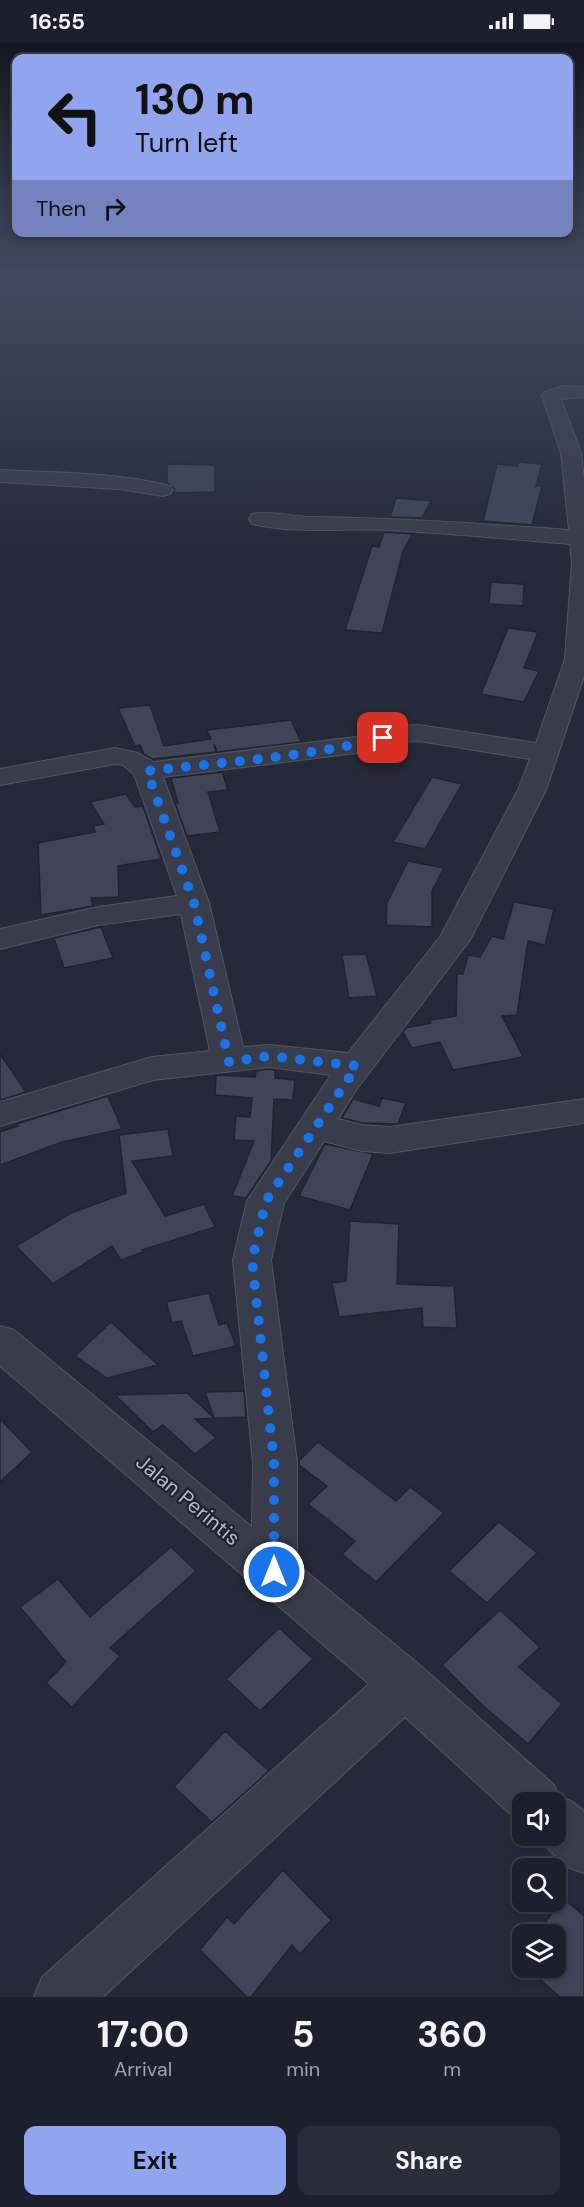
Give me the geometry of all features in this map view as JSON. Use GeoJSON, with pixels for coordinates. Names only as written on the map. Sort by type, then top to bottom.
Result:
{"type":"FeatureCollection","features":[{"type":"Feature","properties":{"kind":"street"},"geometry":{"type":"LineString","coordinates":[[274,1572],[274,1462],[252,1260],[266,1201],[357,1066],[454,940],[532,790],[577,659],[582,562],[583,538],[577,453],[551,396],[564,391],[584,392]]}},
{"type":"Feature","properties":{"kind":"street"},"geometry":{"type":"LineString","coordinates":[[0,476],[119,483],[164,490]]}},
{"type":"Feature","properties":{"kind":"street"},"geometry":{"type":"LineString","coordinates":[[260,519],[300,523],[385,524],[583,538]]}},
{"type":"Feature","properties":{"kind":"street"},"geometry":{"type":"LineString","coordinates":[[147,771],[356,745],[403,734],[419,733],[546,753]]}},
{"type":"Feature","properties":{"kind":"street"},"geometry":{"type":"LineString","coordinates":[[0,777],[115,756],[127,756],[139,762],[147,771],[194,903],[229,1062]]}},
{"type":"Feature","properties":{"kind":"street"},"geometry":{"type":"LineString","coordinates":[[0,939],[98,916],[194,903]]}},
{"type":"Feature","properties":{"kind":"street"},"geometry":{"type":"LineString","coordinates":[[0,1114],[152,1069],[269,1056],[357,1066]]}},
{"type":"Feature","properties":{"kind":"street"},"geometry":{"type":"LineString","coordinates":[[315,1126],[362,1138],[390,1140],[584,1111]]}},
{"type":"Feature","properties":{"kind":"street","name":"Jalan Perintis"},"geometry":{"type":"LineString","coordinates":[[0,1342],[405,1684],[524,1792]]}},
{"type":"Feature","properties":{"kind":"street"},"geometry":{"type":"LineString","coordinates":[[62,1997],[405,1684]]}},
{"type":"Feature","properties":{"kind":"street"},"geometry":{"type":"LineString","coordinates":[[566,1830],[584,1847]]}},
{"type":"Feature","properties":{"kind":"building"},"geometry":{"type":"Polygon","coordinates":[[[519,462],[542,464],[536,486],[542,486],[532,525],[483,521],[497,464],[517,466],[519,462]]]}},
{"type":"Feature","properties":{"kind":"building"},"geometry":{"type":"Polygon","coordinates":[[[167,464],[215,465],[215,492],[174,493],[175,489],[167,483],[167,464]]]}},
{"type":"Feature","properties":{"kind":"building"},"geometry":{"type":"Polygon","coordinates":[[[396,498],[431,501],[422,518],[390,517],[396,498]]]}},
{"type":"Feature","properties":{"kind":"building"},"geometry":{"type":"Polygon","coordinates":[[[384,532],[413,534],[403,551],[382,633],[345,630],[372,546],[379,547],[384,532]]]}},
{"type":"Feature","properties":{"kind":"building"},"geometry":{"type":"Polygon","coordinates":[[[491,582],[524,584],[523,606],[489,604],[491,582]]]}},
{"type":"Feature","properties":{"kind":"building"},"geometry":{"type":"Polygon","coordinates":[[[508,628],[538,632],[524,668],[539,671],[524,702],[481,694],[508,628]]]}},
{"type":"Feature","properties":{"kind":"building"},"geometry":{"type":"Polygon","coordinates":[[[150,705],[164,746],[211,739],[207,730],[291,720],[301,742],[217,752],[214,744],[216,752],[152,759],[144,754],[140,745],[135,746],[118,708],[150,705]]]}},
{"type":"Feature","properties":{"kind":"building"},"geometry":{"type":"Polygon","coordinates":[[[222,772],[228,790],[208,792],[220,832],[187,836],[175,803],[178,803],[171,778],[222,772]]]}},
{"type":"Feature","properties":{"kind":"building"},"geometry":{"type":"Polygon","coordinates":[[[432,777],[462,784],[425,849],[393,842],[432,777]]]}},
{"type":"Feature","properties":{"kind":"building"},"geometry":{"type":"Polygon","coordinates":[[[126,794],[135,807],[143,806],[161,859],[118,866],[119,897],[91,898],[93,906],[41,915],[38,843],[95,832],[93,826],[104,824],[90,802],[126,794]]]}},
{"type":"Feature","properties":{"kind":"building"},"geometry":{"type":"Polygon","coordinates":[[[408,861],[444,868],[432,891],[432,927],[386,925],[387,903],[408,861]]]}},
{"type":"Feature","properties":{"kind":"building"},"geometry":{"type":"Polygon","coordinates":[[[514,902],[554,909],[545,945],[528,941],[517,1015],[502,1016],[523,1057],[453,1070],[440,1042],[412,1048],[403,1032],[406,1028],[431,1023],[430,1020],[456,1016],[457,974],[463,974],[468,955],[480,957],[492,936],[503,939],[514,902]]]}},
{"type":"Feature","properties":{"kind":"building"},"geometry":{"type":"Polygon","coordinates":[[[101,927],[113,958],[64,968],[54,938],[101,927]]]}},
{"type":"Feature","properties":{"kind":"building"},"geometry":{"type":"Polygon","coordinates":[[[366,954],[377,996],[349,998],[342,955],[366,954]]]}},
{"type":"Feature","properties":{"kind":"building"},"geometry":{"type":"Polygon","coordinates":[[[0,1054],[26,1092],[0,1100],[0,1054]]]}},
{"type":"Feature","properties":{"kind":"building"},"geometry":{"type":"Polygon","coordinates":[[[275,1070],[275,1078],[295,1080],[293,1100],[274,1099],[271,1161],[246,1198],[232,1196],[254,1141],[234,1140],[236,1116],[250,1117],[252,1098],[215,1095],[216,1075],[255,1077],[256,1071],[275,1070]]]}},
{"type":"Feature","properties":{"kind":"building"},"geometry":{"type":"Polygon","coordinates":[[[108,1096],[122,1129],[62,1142],[0,1165],[0,1132],[18,1126],[16,1124],[108,1096]]]}},
{"type":"Feature","properties":{"kind":"building"},"geometry":{"type":"Polygon","coordinates":[[[382,1098],[406,1103],[398,1124],[362,1123],[342,1118],[353,1099],[379,1106],[382,1098]]]}},
{"type":"Feature","properties":{"kind":"building"},"geometry":{"type":"Polygon","coordinates":[[[168,1129],[173,1156],[132,1161],[165,1216],[204,1204],[215,1227],[142,1250],[143,1252],[121,1260],[112,1246],[53,1284],[16,1246],[71,1213],[126,1193],[119,1135],[168,1129]]]}},
{"type":"Feature","properties":{"kind":"building"},"geometry":{"type":"Polygon","coordinates":[[[325,1144],[373,1154],[350,1210],[299,1196],[325,1144]]]}},
{"type":"Feature","properties":{"kind":"building"},"geometry":{"type":"Polygon","coordinates":[[[350,1221],[399,1224],[397,1284],[454,1286],[457,1328],[423,1327],[422,1308],[339,1317],[332,1283],[346,1281],[350,1221]]]}},
{"type":"Feature","properties":{"kind":"building"},"geometry":{"type":"Polygon","coordinates":[[[209,1293],[219,1325],[227,1323],[236,1346],[193,1356],[181,1321],[172,1323],[166,1302],[209,1293]]]}},
{"type":"Feature","properties":{"kind":"building"},"geometry":{"type":"Polygon","coordinates":[[[111,1322],[158,1365],[107,1378],[75,1356],[111,1322]]]}},
{"type":"Feature","properties":{"kind":"building"},"geometry":{"type":"Polygon","coordinates":[[[244,1391],[246,1417],[195,1419],[216,1438],[195,1454],[163,1425],[153,1432],[115,1395],[187,1393],[214,1418],[205,1392],[244,1391]]]}},
{"type":"Feature","properties":{"kind":"building"},"geometry":{"type":"Polygon","coordinates":[[[0,1419],[32,1452],[0,1482],[0,1419]]]}},
{"type":"Feature","properties":{"kind":"building"},"geometry":{"type":"Polygon","coordinates":[[[318,1442],[396,1501],[410,1487],[444,1513],[376,1582],[342,1554],[355,1541],[308,1504],[327,1486],[299,1465],[299,1461],[318,1442]]]}},
{"type":"Feature","properties":{"kind":"building"},"geometry":{"type":"Polygon","coordinates":[[[499,1522],[537,1553],[487,1603],[449,1571],[499,1522]]]}},
{"type":"Feature","properties":{"kind":"building"},"geometry":{"type":"Polygon","coordinates":[[[171,1547],[196,1571],[110,1648],[120,1656],[72,1707],[46,1683],[66,1662],[20,1607],[58,1579],[90,1617],[171,1547]]]}},
{"type":"Feature","properties":{"kind":"building"},"geometry":{"type":"Polygon","coordinates":[[[500,1610],[540,1647],[519,1667],[562,1704],[528,1744],[481,1704],[442,1665],[500,1610]]]}},
{"type":"Feature","properties":{"kind":"building"},"geometry":{"type":"Polygon","coordinates":[[[279,1628],[313,1659],[260,1711],[226,1679],[279,1628]]]}},
{"type":"Feature","properties":{"kind":"building"},"geometry":{"type":"Polygon","coordinates":[[[225,1731],[269,1771],[212,1822],[174,1787],[225,1731]]]}},
{"type":"Feature","properties":{"kind":"building"},"geometry":{"type":"Polygon","coordinates":[[[283,1870],[331,1920],[300,1954],[292,1945],[251,1997],[247,1997],[200,1950],[227,1917],[234,1924],[283,1870]]]}},
{"type":"Feature","properties":{"kind":"building"},"geometry":{"type":"Polygon","coordinates":[[[566,1901],[584,1916],[584,1997],[560,1997],[538,1978],[566,1978],[566,1924],[544,1924],[553,1912],[566,1912],[566,1901]]]}},
{"type":"Feature","properties":{"kind":"route"},"geometry":{"type":"LineString","coordinates":[[274,1572],[274,1462],[252,1260],[266,1201],[344,1082],[357,1066],[269,1056],[229,1062],[194,903],[147,771],[356,745],[383,738]]}}]}
